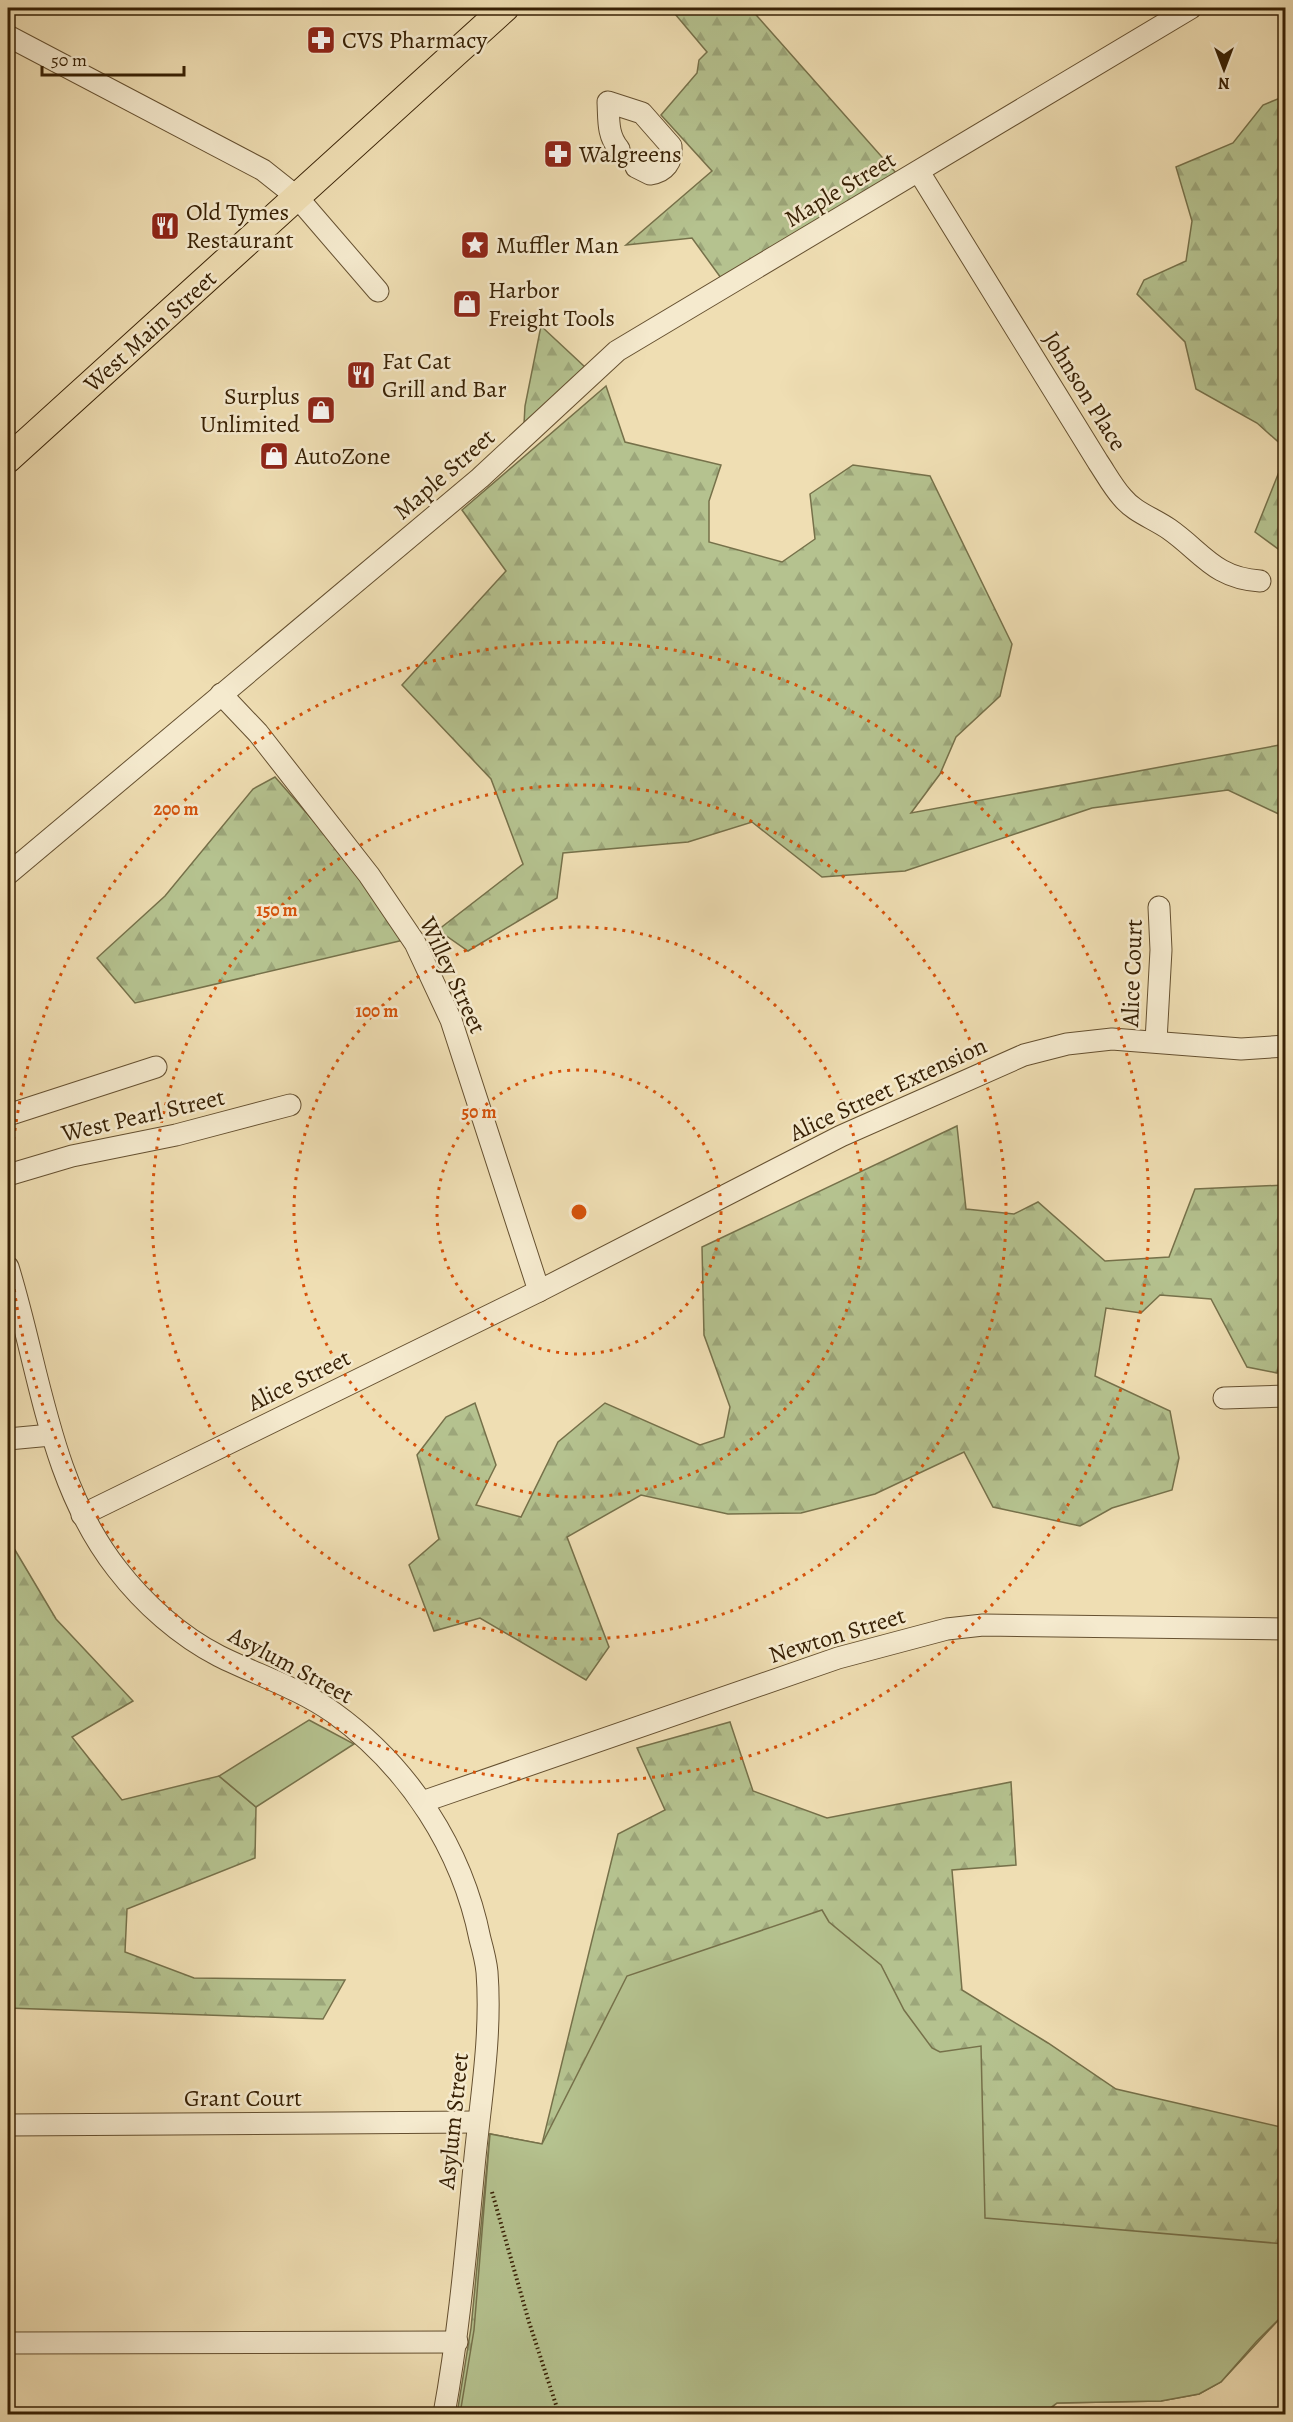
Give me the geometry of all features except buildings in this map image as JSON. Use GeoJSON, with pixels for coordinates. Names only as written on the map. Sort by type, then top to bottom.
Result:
{"type":"FeatureCollection","features":[{"type":"Feature","properties":{"kind":"main road","name":"West Main Street"},"geometry":{"type":"LineString","coordinates":[[8,459],[505,8]]}},
{"type":"Feature","properties":{"kind":"street","name":"Maple Street"},"geometry":{"type":"LineString","coordinates":[[8,874],[480,478],[617,351],[1191,8]]}},
{"type":"Feature","properties":{"kind":"street"},"geometry":{"type":"LineString","coordinates":[[8,36],[248,161],[297,197],[378,291]]}},
{"type":"Feature","properties":{"kind":"street"},"geometry":{"type":"LineString","coordinates":[[619,149],[611,140],[609,132],[608,102],[642,113],[671,146],[671,159],[663,170],[650,174],[636,167]]}},
{"type":"Feature","properties":{"kind":"street","name":"Johnson Place"},"geometry":{"type":"LineString","coordinates":[[920,172],[1123,498],[1132,507],[1169,529],[1214,567],[1230,576],[1260,581]]}},
{"type":"Feature","properties":{"kind":"street","name":"Willey Street"},"geometry":{"type":"LineString","coordinates":[[221,694],[258,733],[363,866],[415,942],[451,1020],[539,1291]]}},
{"type":"Feature","properties":{"kind":"street","name":"Alice Court"},"geometry":{"type":"LineString","coordinates":[[1156,1041],[1161,950],[1159,907]]}},
{"type":"Feature","properties":{"kind":"street","name":"Alice Street Extension"},"geometry":{"type":"LineString","coordinates":[[539,1291],[841,1136],[1024,1055],[1078,1043],[1112,1039],[1241,1048],[1286,1046]]}},
{"type":"Feature","properties":{"kind":"street"},"geometry":{"type":"LineString","coordinates":[[8,1115],[156,1067]]}},
{"type":"Feature","properties":{"kind":"street","name":"West Pearl Street"},"geometry":{"type":"LineString","coordinates":[[8,1175],[72,1156],[176,1135],[290,1106]]}},
{"type":"Feature","properties":{"kind":"street","name":"Asylum Street"},"geometry":{"type":"LineString","coordinates":[[8,1267],[64,1477],[82,1515],[116,1568],[159,1614],[216,1654],[299,1693],[332,1712],[364,1737],[422,1802],[439,1829],[464,1880],[474,1909],[487,1970],[487,2036],[457,2342],[444,2415]]}},
{"type":"Feature","properties":{"kind":"street","name":"Alice Street"},"geometry":{"type":"LineString","coordinates":[[82,1515],[539,1291]]}},
{"type":"Feature","properties":{"kind":"street"},"geometry":{"type":"LineString","coordinates":[[1224,1398],[1286,1396]]}},
{"type":"Feature","properties":{"kind":"street"},"geometry":{"type":"LineString","coordinates":[[8,1438],[51,1435]]}},
{"type":"Feature","properties":{"kind":"street","name":"Newton Street"},"geometry":{"type":"LineString","coordinates":[[422,1802],[838,1658],[946,1629],[983,1625],[1286,1629]]}},
{"type":"Feature","properties":{"kind":"street","name":"Grant Court"},"geometry":{"type":"LineString","coordinates":[[8,2125],[478,2122]]}},
{"type":"Feature","properties":{"kind":"street"},"geometry":{"type":"LineString","coordinates":[[8,2343],[457,2342]]}},
{"type":"Feature","properties":{"kind":"path"},"geometry":{"type":"LineString","coordinates":[[491,2184],[529,2322],[559,2415]]}},
{"type":"Feature","properties":{"kind":"green space"},"geometry":{"type":"Polygon","coordinates":[[[670,8],[750,8],[897,174],[721,278],[692,238],[626,245],[712,171],[661,115],[697,73],[699,60],[707,52],[670,8]]]}},
{"type":"Feature","properties":{"kind":"green space"},"geometry":{"type":"Polygon","coordinates":[[[1285,96],[1285,448],[1257,423],[1196,389],[1185,342],[1137,294],[1144,280],[1186,261],[1192,221],[1176,167],[1233,143],[1263,105],[1285,96]]]}},
{"type":"Feature","properties":{"kind":"green space"},"geometry":{"type":"Polygon","coordinates":[[[541,326],[586,368],[524,424],[525,406],[541,326]]]}},
{"type":"Feature","properties":{"kind":"green space"},"geometry":{"type":"Polygon","coordinates":[[[606,386],[625,442],[721,465],[709,501],[709,542],[782,562],[815,539],[810,494],[853,465],[930,476],[1012,644],[1000,696],[956,737],[940,774],[911,813],[1285,744],[1285,817],[1228,790],[1092,808],[905,871],[822,877],[752,822],[688,842],[563,853],[557,898],[468,951],[438,930],[523,864],[491,779],[402,685],[506,571],[462,510],[606,386]]]}},
{"type":"Feature","properties":{"kind":"green space"},"geometry":{"type":"Polygon","coordinates":[[[1285,457],[1286,554],[1255,532],[1285,457]]]}},
{"type":"Feature","properties":{"kind":"green space"},"geometry":{"type":"Polygon","coordinates":[[[275,777],[352,865],[408,939],[135,1003],[97,958],[165,896],[253,789],[275,777]]]}},
{"type":"Feature","properties":{"kind":"green space"},"geometry":{"type":"Polygon","coordinates":[[[957,1126],[966,1209],[1014,1214],[1038,1202],[1105,1261],[1169,1257],[1195,1189],[1285,1185],[1286,1337],[1277,1373],[1247,1367],[1211,1299],[1160,1295],[1141,1313],[1106,1308],[1095,1376],[1170,1411],[1179,1458],[1172,1490],[1112,1508],[1080,1526],[993,1507],[964,1452],[875,1494],[801,1513],[728,1514],[641,1495],[567,1537],[609,1647],[586,1680],[480,1618],[434,1631],[409,1565],[439,1539],[417,1455],[446,1417],[475,1403],[496,1465],[476,1505],[521,1517],[558,1442],[605,1403],[700,1445],[724,1437],[730,1407],[704,1335],[702,1247],[957,1126]]]}},
{"type":"Feature","properties":{"kind":"green space"},"geometry":{"type":"Polygon","coordinates":[[[15,1550],[56,1619],[133,1701],[72,1737],[122,1800],[219,1776],[256,1807],[255,1858],[127,1909],[125,1952],[194,1978],[345,1980],[323,2019],[8,2008],[8,1553],[15,1550]]]}},
{"type":"Feature","properties":{"kind":"green space"},"geometry":{"type":"Polygon","coordinates":[[[309,1720],[354,1744],[256,1807],[219,1776],[309,1720]]]}},
{"type":"Feature","properties":{"kind":"green space"},"geometry":{"type":"Polygon","coordinates":[[[730,1722],[753,1791],[827,1818],[1011,1782],[1016,1865],[952,1870],[962,1990],[1048,2043],[1116,2089],[1285,2128],[1285,2313],[1221,2382],[1199,2394],[1161,2401],[1057,2403],[1044,2414],[457,2414],[471,2328],[490,2134],[542,2144],[618,1834],[665,1810],[637,1748],[730,1722]]]}},
{"type":"Feature","properties":{"kind":"green space"},"geometry":{"type":"Polygon","coordinates":[[[822,1910],[829,1922],[881,1965],[904,2010],[932,2048],[940,2052],[981,2046],[985,2218],[1285,2244],[1285,2313],[1221,2382],[1199,2394],[1161,2401],[1057,2403],[1042,2414],[460,2414],[474,2330],[490,2134],[542,2144],[627,1976],[822,1910]]]}},
{"type":"Feature","properties":{"kind":"place","name":"CVS Pharmacy"},"geometry":{"type":"Point","coordinates":[321,40]}},
{"type":"Feature","properties":{"kind":"place","name":"Walgreens"},"geometry":{"type":"Point","coordinates":[558,154]}},
{"type":"Feature","properties":{"kind":"place","name":"Old Tymes Restaurant"},"geometry":{"type":"Point","coordinates":[165,226]}},
{"type":"Feature","properties":{"kind":"place","name":"Muffler Man"},"geometry":{"type":"Point","coordinates":[475,245]}},
{"type":"Feature","properties":{"kind":"place","name":"Harbor Freight Tools"},"geometry":{"type":"Point","coordinates":[467,304]}},
{"type":"Feature","properties":{"kind":"place","name":"Fat Cat Grill and Bar"},"geometry":{"type":"Point","coordinates":[361,375]}},
{"type":"Feature","properties":{"kind":"place","name":"Surplus Unlimited"},"geometry":{"type":"Point","coordinates":[321,410]}},
{"type":"Feature","properties":{"kind":"place","name":"AutoZone"},"geometry":{"type":"Point","coordinates":[274,456]}}]}
